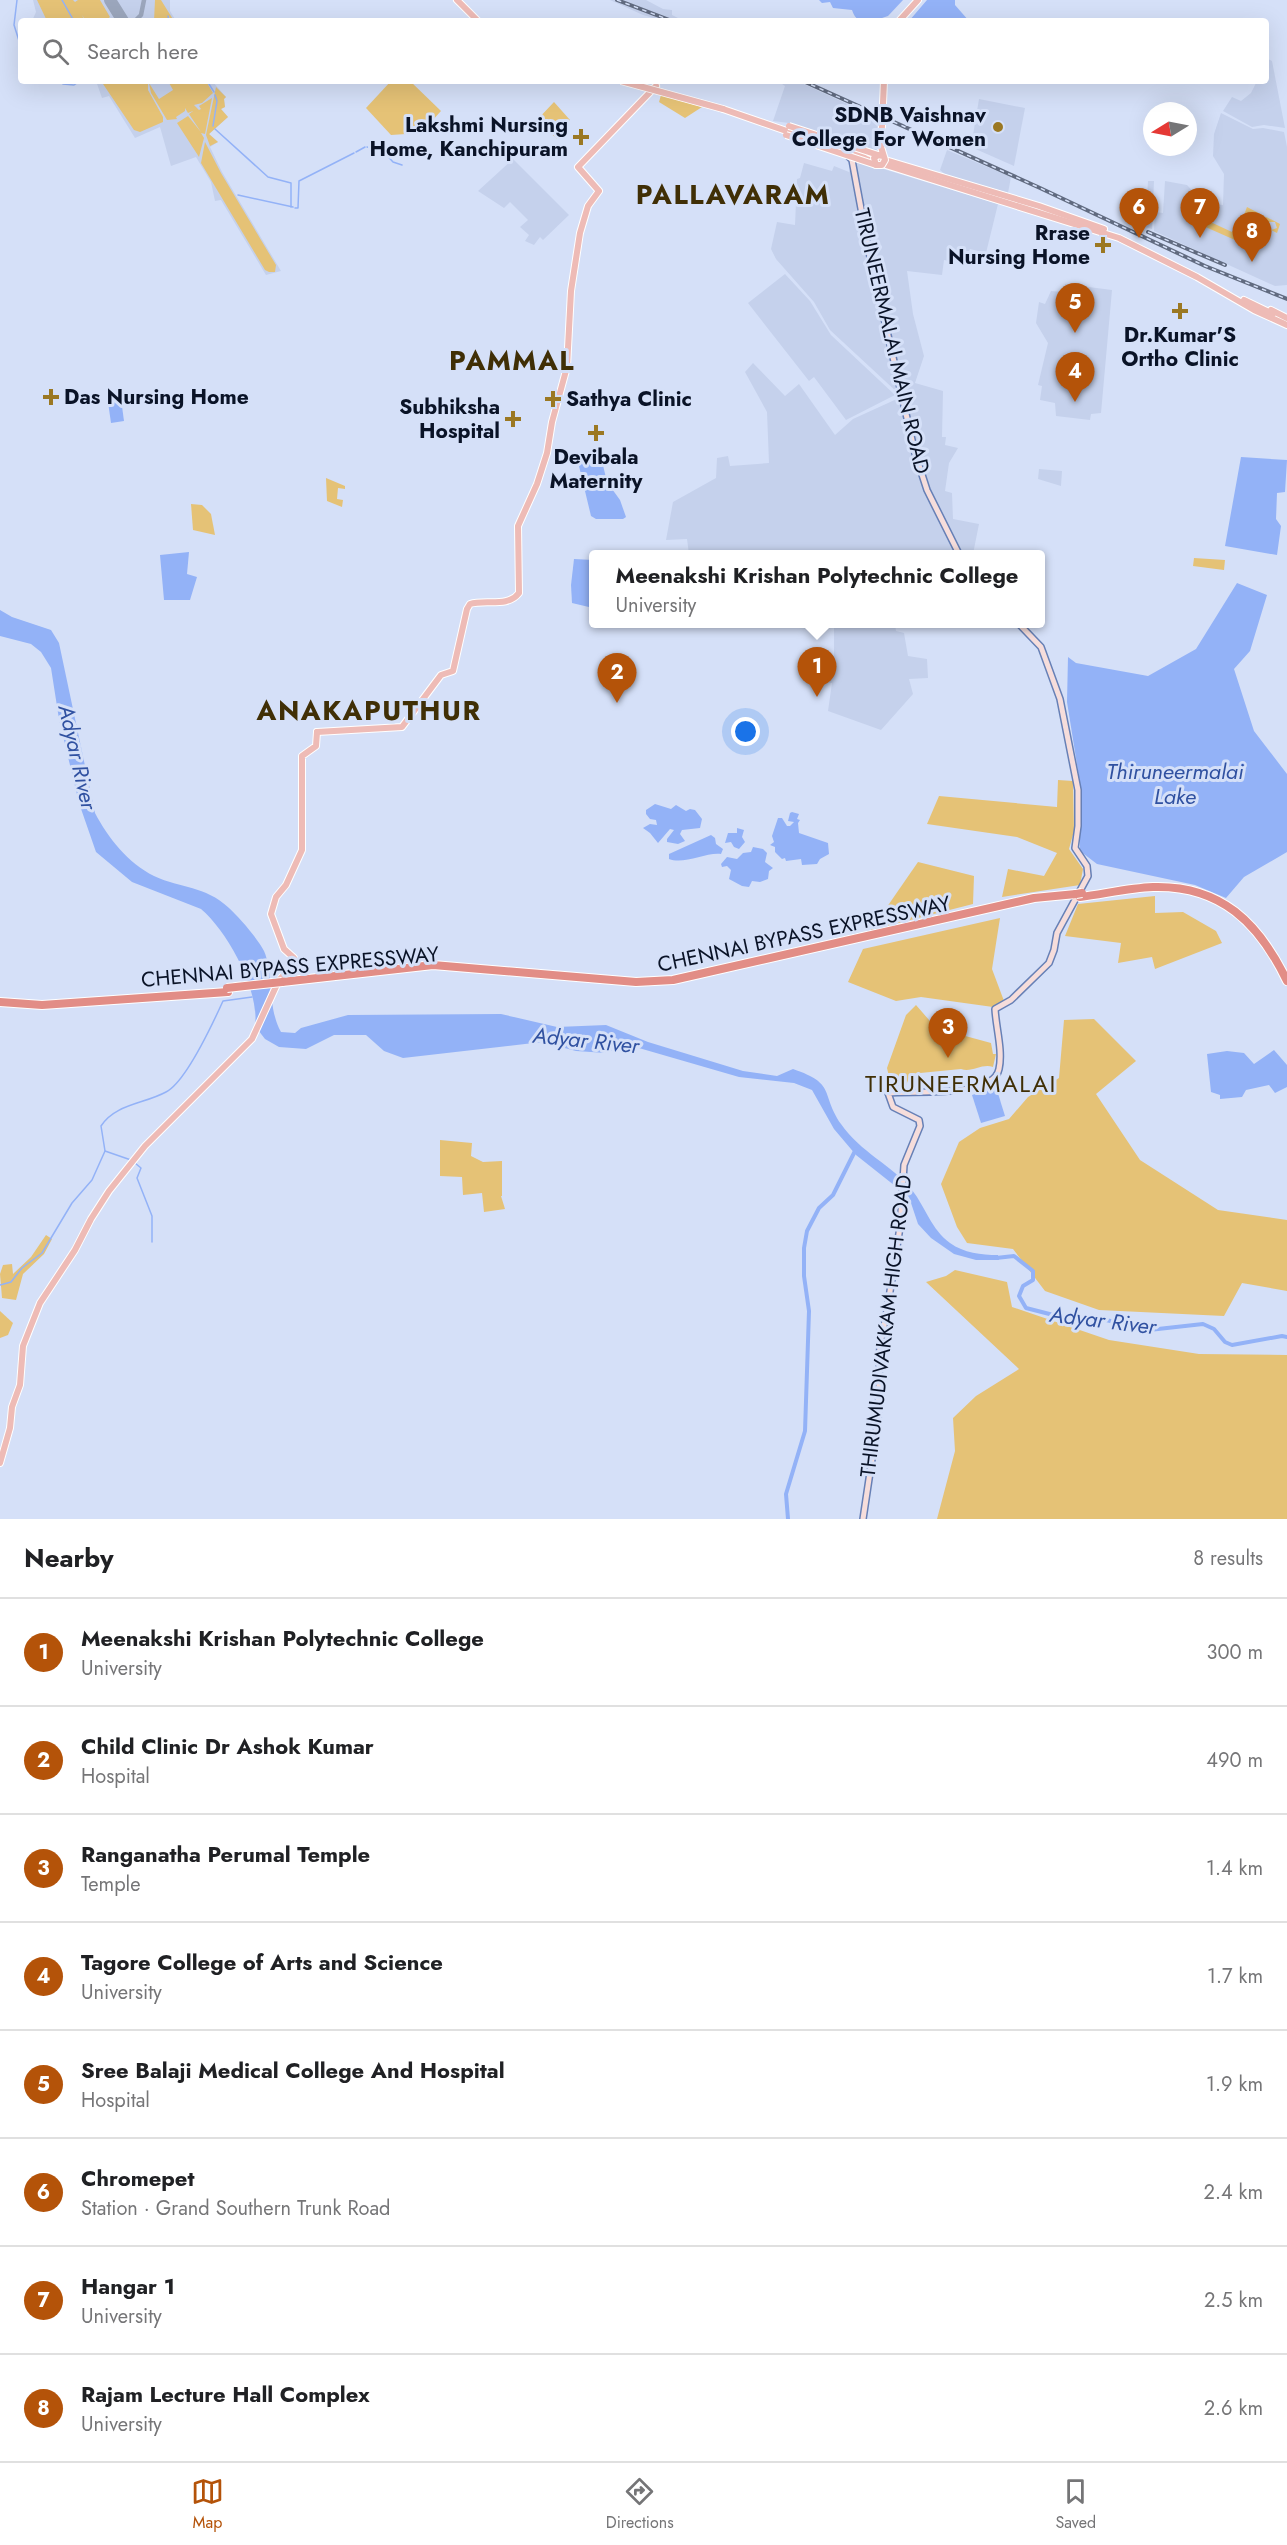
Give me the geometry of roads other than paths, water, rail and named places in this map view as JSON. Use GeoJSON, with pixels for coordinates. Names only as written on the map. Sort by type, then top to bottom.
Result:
{"type":"FeatureCollection","features":[{"type":"Feature","properties":{"kind":"highway","name":"CHENNAI BYPASS EXPRESSWAY"},"geometry":{"type":"LineString","coordinates":[[0,1000],[41,1001],[279,986],[433,965],[636,982],[673,982],[1034,898],[1077,897],[1152,883],[1197,888],[1229,902],[1254,921],[1287,972]]}},
{"type":"Feature","properties":{"kind":"highway","name":"CHENNAI BYPASS EXPRESSWAY"},"geometry":{"type":"LineString","coordinates":[[1267,940],[1287,981]]}},
{"type":"Feature","properties":{"kind":"main road"},"geometry":{"type":"LineString","coordinates":[[458,0],[476,18]]}},
{"type":"Feature","properties":{"kind":"main road"},"geometry":{"type":"LineString","coordinates":[[900,18],[916,0]]}},
{"type":"Feature","properties":{"kind":"main road"},"geometry":{"type":"LineString","coordinates":[[632,84],[827,139],[941,181]]}},
{"type":"Feature","properties":{"kind":"main road"},"geometry":{"type":"LineString","coordinates":[[638,84],[726,109],[843,151],[854,150]]}},
{"type":"Feature","properties":{"kind":"main road"},"geometry":{"type":"LineString","coordinates":[[881,156],[882,84]]}},
{"type":"Feature","properties":{"kind":"main road"},"geometry":{"type":"LineString","coordinates":[[0,1463],[12,1407],[20,1385],[23,1346],[40,1303],[75,1250],[91,1219],[145,1146],[253,1037],[279,986],[279,980],[295,963],[294,958],[284,949],[276,930],[272,918],[272,905],[286,885],[302,850],[302,756],[316,746],[317,732],[405,725],[409,715],[441,675],[453,671],[470,604],[520,598],[518,532],[546,459],[552,422],[567,367],[572,276],[583,222],[588,206],[599,189],[578,167],[655,89]]}},
{"type":"Feature","properties":{"kind":"main road"},"geometry":{"type":"LineString","coordinates":[[780,127],[789,126],[938,173],[941,181]]}},
{"type":"Feature","properties":{"kind":"main road"},"geometry":{"type":"LineString","coordinates":[[780,127],[786,135],[878,165],[1111,231],[1287,323]]}},
{"type":"Feature","properties":{"kind":"main road","name":"TIRUNEERMALAI MAIN ROAD"},"geometry":{"type":"LineString","coordinates":[[854,150],[858,193]]}},
{"type":"Feature","properties":{"kind":"main road","name":"TIRUNEERMALAI MAIN ROAD"},"geometry":{"type":"LineString","coordinates":[[843,151],[852,160],[891,356],[915,453],[927,490],[957,550]]}},
{"type":"Feature","properties":{"kind":"main road"},"geometry":{"type":"LineString","coordinates":[[878,165],[874,159],[881,156]]}},
{"type":"Feature","properties":{"kind":"main road"},"geometry":{"type":"LineString","coordinates":[[1236,296],[1230,301],[1287,323]]}},
{"type":"Feature","properties":{"kind":"main road"},"geometry":{"type":"LineString","coordinates":[[1024,628],[1041,647],[1045,655],[1060,699],[1076,778],[1077,819],[1073,850],[1087,874],[1077,897]]}},
{"type":"Feature","properties":{"kind":"main road","name":"THIRUMUDIVAKKAM HIGH ROAD"},"geometry":{"type":"LineString","coordinates":[[863,1519],[878,1419],[880,1343],[900,1227],[904,1165],[918,1132],[919,1120],[892,1107],[888,1093],[934,1092],[977,1087],[997,1078],[1000,1067],[995,1009],[1011,1000],[1049,963],[1057,933],[1077,897]]}},
{"type":"Feature","properties":{"kind":"water"},"geometry":{"type":"Polygon","coordinates":[[[819,0],[903,0],[888,16],[882,18],[857,18],[852,10],[833,8],[830,2],[822,3],[819,0]]]}},
{"type":"Feature","properties":{"kind":"water"},"geometry":{"type":"Polygon","coordinates":[[[927,0],[955,0],[955,5],[966,18],[912,18],[927,0]]]}},
{"type":"Feature","properties":{"kind":"water"},"geometry":{"type":"Polygon","coordinates":[[[121,399],[124,421],[111,423],[108,402],[121,399]]]}},
{"type":"Feature","properties":{"kind":"water"},"geometry":{"type":"Polygon","coordinates":[[[601,457],[607,482],[620,500],[626,517],[623,519],[596,519],[591,516],[579,466],[580,463],[601,457]]]}},
{"type":"Feature","properties":{"kind":"water"},"geometry":{"type":"Polygon","coordinates":[[[1241,457],[1287,460],[1285,492],[1277,493],[1276,519],[1281,526],[1277,555],[1225,546],[1241,457]]]}},
{"type":"Feature","properties":{"kind":"water"},"geometry":{"type":"Polygon","coordinates":[[[189,552],[187,574],[197,577],[190,600],[164,600],[160,555],[189,552]]]}},
{"type":"Feature","properties":{"kind":"water"},"geometry":{"type":"Polygon","coordinates":[[[574,559],[589,560],[589,607],[572,603],[571,585],[574,559]]]}},
{"type":"Feature","properties":{"kind":"water","name":"Thiruneermalai Lake"},"geometry":{"type":"Polygon","coordinates":[[[1237,583],[1267,595],[1250,651],[1234,669],[1254,731],[1287,774],[1287,852],[1244,877],[1226,898],[1195,885],[1097,864],[1080,851],[1080,783],[1067,702],[1068,657],[1076,663],[1148,676],[1196,649],[1237,583]]]}},
{"type":"Feature","properties":{"kind":"water"},"geometry":{"type":"Polygon","coordinates":[[[0,610],[12,617],[51,630],[59,643],[95,813],[106,832],[127,857],[145,871],[164,880],[211,895],[243,922],[264,951],[269,970],[274,1012],[281,1032],[295,1033],[301,1028],[348,1015],[501,1014],[557,1027],[606,1025],[648,1042],[743,1071],[777,1076],[793,1069],[807,1074],[822,1085],[841,1124],[857,1143],[904,1181],[943,1237],[967,1251],[998,1255],[999,1260],[976,1260],[954,1254],[931,1238],[918,1224],[909,1197],[856,1155],[834,1129],[812,1090],[794,1083],[739,1077],[632,1046],[620,1047],[606,1053],[576,1051],[542,1042],[403,1058],[384,1051],[366,1035],[334,1035],[306,1049],[279,1047],[265,1039],[255,1026],[252,996],[240,963],[222,932],[211,919],[201,909],[132,882],[96,852],[79,803],[59,719],[51,668],[41,652],[31,644],[0,636],[0,610]]]}},
{"type":"Feature","properties":{"kind":"water"},"geometry":{"type":"Polygon","coordinates":[[[655,804],[671,809],[676,805],[686,811],[695,810],[702,819],[700,828],[682,830],[680,834],[685,841],[678,844],[667,842],[674,830],[670,829],[658,843],[643,828],[650,824],[657,825],[656,820],[650,819],[646,814],[646,810],[655,804]]]}},
{"type":"Feature","properties":{"kind":"water"},"geometry":{"type":"Polygon","coordinates":[[[792,812],[799,814],[797,819],[800,820],[799,833],[828,843],[829,854],[820,859],[817,864],[802,865],[801,859],[786,861],[775,852],[775,847],[770,845],[774,842],[772,836],[778,818],[782,818],[787,826],[790,826],[794,822],[788,821],[792,812]]]}},
{"type":"Feature","properties":{"kind":"water"},"geometry":{"type":"Polygon","coordinates":[[[737,828],[744,830],[742,837],[745,842],[739,849],[731,842],[725,843],[728,833],[737,833],[737,828]]]}},
{"type":"Feature","properties":{"kind":"water"},"geometry":{"type":"Polygon","coordinates":[[[711,835],[715,838],[716,844],[723,849],[721,854],[688,860],[669,859],[669,854],[711,835]]]}},
{"type":"Feature","properties":{"kind":"water"},"geometry":{"type":"Polygon","coordinates":[[[753,847],[763,849],[767,853],[765,862],[773,868],[769,871],[768,879],[760,882],[752,881],[749,887],[742,886],[729,879],[731,870],[727,866],[722,867],[721,864],[727,857],[737,859],[743,853],[751,852],[753,847]]]}},
{"type":"Feature","properties":{"kind":"water"},"geometry":{"type":"Polygon","coordinates":[[[1274,1050],[1287,1065],[1287,1087],[1275,1093],[1269,1085],[1246,1090],[1242,1097],[1220,1099],[1220,1095],[1211,1092],[1207,1054],[1227,1051],[1244,1053],[1254,1064],[1274,1050]]]}},
{"type":"Feature","properties":{"kind":"water"},"geometry":{"type":"Polygon","coordinates":[[[996,1087],[1005,1116],[981,1123],[972,1095],[996,1087]]]}},
{"type":"Feature","properties":{"kind":"waterway"},"geometry":{"type":"LineString","coordinates":[[17,0],[14,25],[18,38]]}},
{"type":"Feature","properties":{"kind":"waterway"},"geometry":{"type":"LineString","coordinates":[[62,0],[72,18]]}},
{"type":"Feature","properties":{"kind":"waterway"},"geometry":{"type":"LineString","coordinates":[[63,84],[76,84]]}},
{"type":"Feature","properties":{"kind":"waterway"},"geometry":{"type":"LineString","coordinates":[[209,84],[214,92]]}},
{"type":"Feature","properties":{"kind":"waterway"},"geometry":{"type":"LineString","coordinates":[[213,126],[217,101],[215,95]]}},
{"type":"Feature","properties":{"kind":"waterway"},"geometry":{"type":"LineString","coordinates":[[215,129],[268,177],[291,183],[291,207]]}},
{"type":"Feature","properties":{"kind":"waterway"},"geometry":{"type":"LineString","coordinates":[[356,152],[365,147]]}},
{"type":"Feature","properties":{"kind":"waterway"},"geometry":{"type":"LineString","coordinates":[[367,147],[383,151],[393,162],[402,165]]}},
{"type":"Feature","properties":{"kind":"waterway"},"geometry":{"type":"LineString","coordinates":[[295,208],[298,208],[299,181],[354,153]]}},
{"type":"Feature","properties":{"kind":"waterway"},"geometry":{"type":"LineString","coordinates":[[238,195],[293,207]]}},
{"type":"Feature","properties":{"kind":"waterway"},"geometry":{"type":"LineString","coordinates":[[0,1285],[11,1282],[22,1268],[42,1253],[72,1203],[92,1180],[105,1151],[101,1126],[107,1119],[122,1109],[157,1096],[174,1086],[190,1065],[223,1001],[252,997]]}},
{"type":"Feature","properties":{"kind":"waterway"},"geometry":{"type":"LineString","coordinates":[[788,1519],[786,1494],[805,1431],[809,1311],[804,1276],[804,1248],[807,1231],[819,1208],[833,1195],[856,1149]]}},
{"type":"Feature","properties":{"kind":"waterway"},"geometry":{"type":"LineString","coordinates":[[105,1151],[131,1160]]}},
{"type":"Feature","properties":{"kind":"waterway"},"geometry":{"type":"LineString","coordinates":[[135,1163],[141,1168],[137,1178],[152,1216],[152,1242]]}},
{"type":"Feature","properties":{"kind":"waterway","name":"Adyar River"},"geometry":{"type":"LineString","coordinates":[[996,1258],[1014,1256],[1033,1271],[1033,1280],[1023,1286],[1019,1296],[1026,1308],[1069,1319],[1106,1320],[1149,1330],[1203,1324],[1214,1329],[1225,1342],[1232,1345],[1287,1337]]}},
{"type":"Feature","properties":{"kind":"railway"},"geometry":{"type":"LineString","coordinates":[[617,0],[664,18]]}},
{"type":"Feature","properties":{"kind":"railway"},"geometry":{"type":"LineString","coordinates":[[810,84],[1040,188],[1205,266],[1287,299]]}},
{"type":"Feature","properties":{"kind":"railway"},"geometry":{"type":"LineString","coordinates":[[1148,232],[1225,265]]}},
{"type":"Feature","properties":{"kind":"place","name":"SDNB Vaishnav College For Women"},"geometry":{"type":"Point","coordinates":[998,127]}},
{"type":"Feature","properties":{"kind":"place","name":"Lakshmi Nursing Home, Kanchipuram"},"geometry":{"type":"Point","coordinates":[581,137]}},
{"type":"Feature","properties":{"kind":"place","name":"Chromepet"},"geometry":{"type":"Point","coordinates":[1139,238]}},
{"type":"Feature","properties":{"kind":"place","name":"Hangar 1"},"geometry":{"type":"Point","coordinates":[1200,238]}},
{"type":"Feature","properties":{"kind":"place","name":"Rrase Nursing Home"},"geometry":{"type":"Point","coordinates":[1103,245]}},
{"type":"Feature","properties":{"kind":"place","name":"Rajam Lecture Hall Complex"},"geometry":{"type":"Point","coordinates":[1252,262]}},
{"type":"Feature","properties":{"kind":"place","name":"Dr.Kumar'S Ortho Clinic"},"geometry":{"type":"Point","coordinates":[1180,311]}},
{"type":"Feature","properties":{"kind":"place","name":"Sree Balaji Medical College And Hospital"},"geometry":{"type":"Point","coordinates":[1075,333]}},
{"type":"Feature","properties":{"kind":"place","name":"Das Nursing Home"},"geometry":{"type":"Point","coordinates":[51,397]}},
{"type":"Feature","properties":{"kind":"place","name":"Sathya Clinic"},"geometry":{"type":"Point","coordinates":[553,399]}},
{"type":"Feature","properties":{"kind":"place","name":"Tagore College of Arts and Science"},"geometry":{"type":"Point","coordinates":[1075,402]}},
{"type":"Feature","properties":{"kind":"place","name":"Subhiksha Hospital"},"geometry":{"type":"Point","coordinates":[513,419]}},
{"type":"Feature","properties":{"kind":"place","name":"Devibala Maternity"},"geometry":{"type":"Point","coordinates":[596,433]}},
{"type":"Feature","properties":{"kind":"place","name":"Meenakshi Krishan Polytechnic College"},"geometry":{"type":"Point","coordinates":[817,697]}},
{"type":"Feature","properties":{"kind":"place","name":"Child Clinic Dr Ashok Kumar"},"geometry":{"type":"Point","coordinates":[617,703]}},
{"type":"Feature","properties":{"kind":"place","name":"Ranganatha Perumal Temple"},"geometry":{"type":"Point","coordinates":[948,1058]}},
{"type":"Feature","properties":{"kind":"district","name":"PALLAVARAM"},"geometry":{"type":"Point","coordinates":[733,194]}},
{"type":"Feature","properties":{"kind":"district","name":"PAMMAL"},"geometry":{"type":"Point","coordinates":[512,360]}},
{"type":"Feature","properties":{"kind":"district","name":"ANAKAPUTHUR"},"geometry":{"type":"Point","coordinates":[369,710]}},
{"type":"Feature","properties":{"kind":"district","name":"TIRUNEERMALAI"},"geometry":{"type":"Point","coordinates":[961,1083]}}]}
